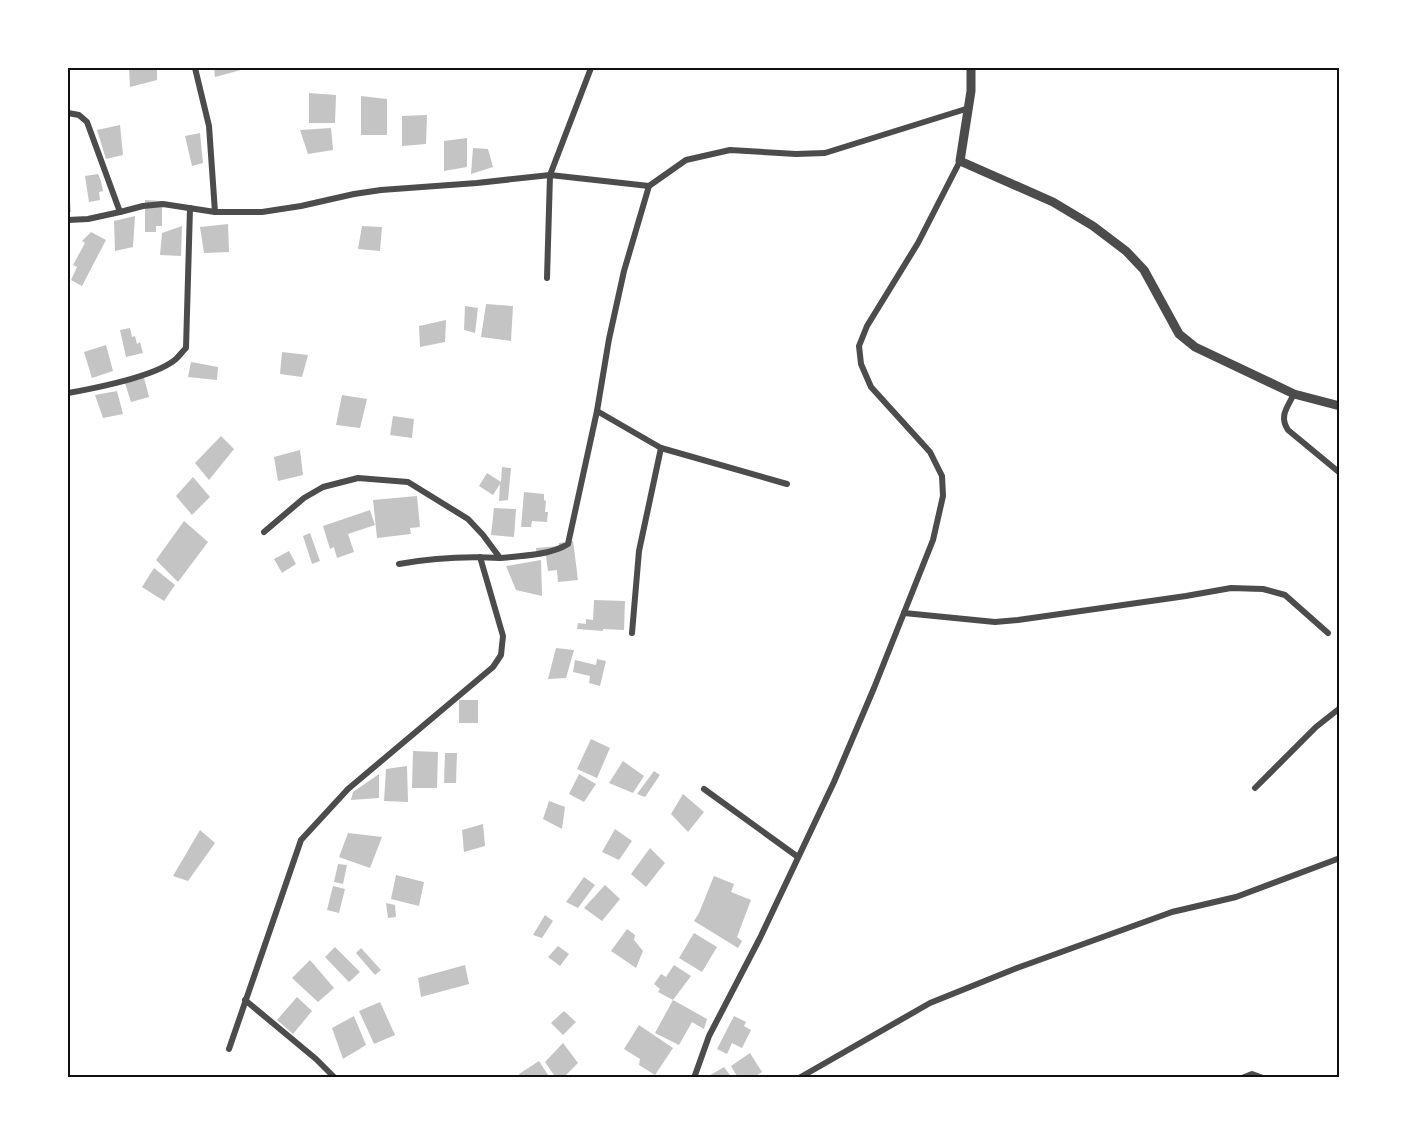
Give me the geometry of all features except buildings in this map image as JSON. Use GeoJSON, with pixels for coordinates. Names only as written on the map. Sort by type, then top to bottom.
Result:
{"type":"FeatureCollection","features":[{"type":"Feature","properties":{"kind":"street"},"geometry":{"type":"LineString","coordinates":[[195,68],[209,126],[215,212]]}},
{"type":"Feature","properties":{"kind":"street"},"geometry":{"type":"LineString","coordinates":[[547,278],[550,175],[591,68]]}},
{"type":"Feature","properties":{"kind":"street"},"geometry":{"type":"LineString","coordinates":[[694,1077],[709,1036],[760,938],[834,782],[933,540],[943,496],[942,476],[930,452],[871,387],[861,364],[859,346],[867,326],[918,243],[960,161],[969,108],[971,68]]}},
{"type":"Feature","properties":{"kind":"street"},"geometry":{"type":"LineString","coordinates":[[399,564],[430,559],[500,558],[559,550],[568,544],[624,271],[649,186],[686,160],[730,150],[796,154],[825,153],[969,108]]}},
{"type":"Feature","properties":{"kind":"street"},"geometry":{"type":"LineString","coordinates":[[68,113],[79,115],[87,123],[120,212]]}},
{"type":"Feature","properties":{"kind":"street"},"geometry":{"type":"LineString","coordinates":[[960,161],[1053,202],[1093,226],[1126,251],[1144,270],[1179,334],[1195,347],[1294,394],[1340,406]]}},
{"type":"Feature","properties":{"kind":"street"},"geometry":{"type":"LineString","coordinates":[[68,220],[88,219],[143,206],[163,204],[215,212],[262,212],[381,190],[550,175],[649,186]]}},
{"type":"Feature","properties":{"kind":"street"},"geometry":{"type":"LineString","coordinates":[[68,393],[156,371],[175,360],[186,348],[190,208]]}},
{"type":"Feature","properties":{"kind":"street"},"geometry":{"type":"LineString","coordinates":[[1294,394],[1284,414],[1283,423],[1288,430],[1340,473]]}},
{"type":"Feature","properties":{"kind":"street"},"geometry":{"type":"LineString","coordinates":[[597,411],[662,448],[787,484]]}},
{"type":"Feature","properties":{"kind":"street"},"geometry":{"type":"LineString","coordinates":[[632,633],[639,551],[662,448]]}},
{"type":"Feature","properties":{"kind":"street"},"geometry":{"type":"LineString","coordinates":[[264,532],[304,498],[323,487],[358,478],[408,482],[468,519],[500,558]]}},
{"type":"Feature","properties":{"kind":"street"},"geometry":{"type":"LineString","coordinates":[[229,1049],[301,840],[348,789],[493,668],[501,655],[503,636],[480,557]]}},
{"type":"Feature","properties":{"kind":"street"},"geometry":{"type":"LineString","coordinates":[[904,613],[995,622],[1231,588],[1263,589],[1285,595],[1328,633]]}},
{"type":"Feature","properties":{"kind":"street"},"geometry":{"type":"LineString","coordinates":[[1255,788],[1316,727],[1340,708]]}},
{"type":"Feature","properties":{"kind":"street"},"geometry":{"type":"LineString","coordinates":[[704,789],[798,857]]}},
{"type":"Feature","properties":{"kind":"street"},"geometry":{"type":"LineString","coordinates":[[799,1077],[930,1002],[1172,912],[1236,897],[1340,858]]}},
{"type":"Feature","properties":{"kind":"street"},"geometry":{"type":"LineString","coordinates":[[245,1000],[335,1077]]}},
{"type":"Feature","properties":{"kind":"street"},"geometry":{"type":"LineString","coordinates":[[1242,1077],[1252,1074],[1263,1077]]}}]}
